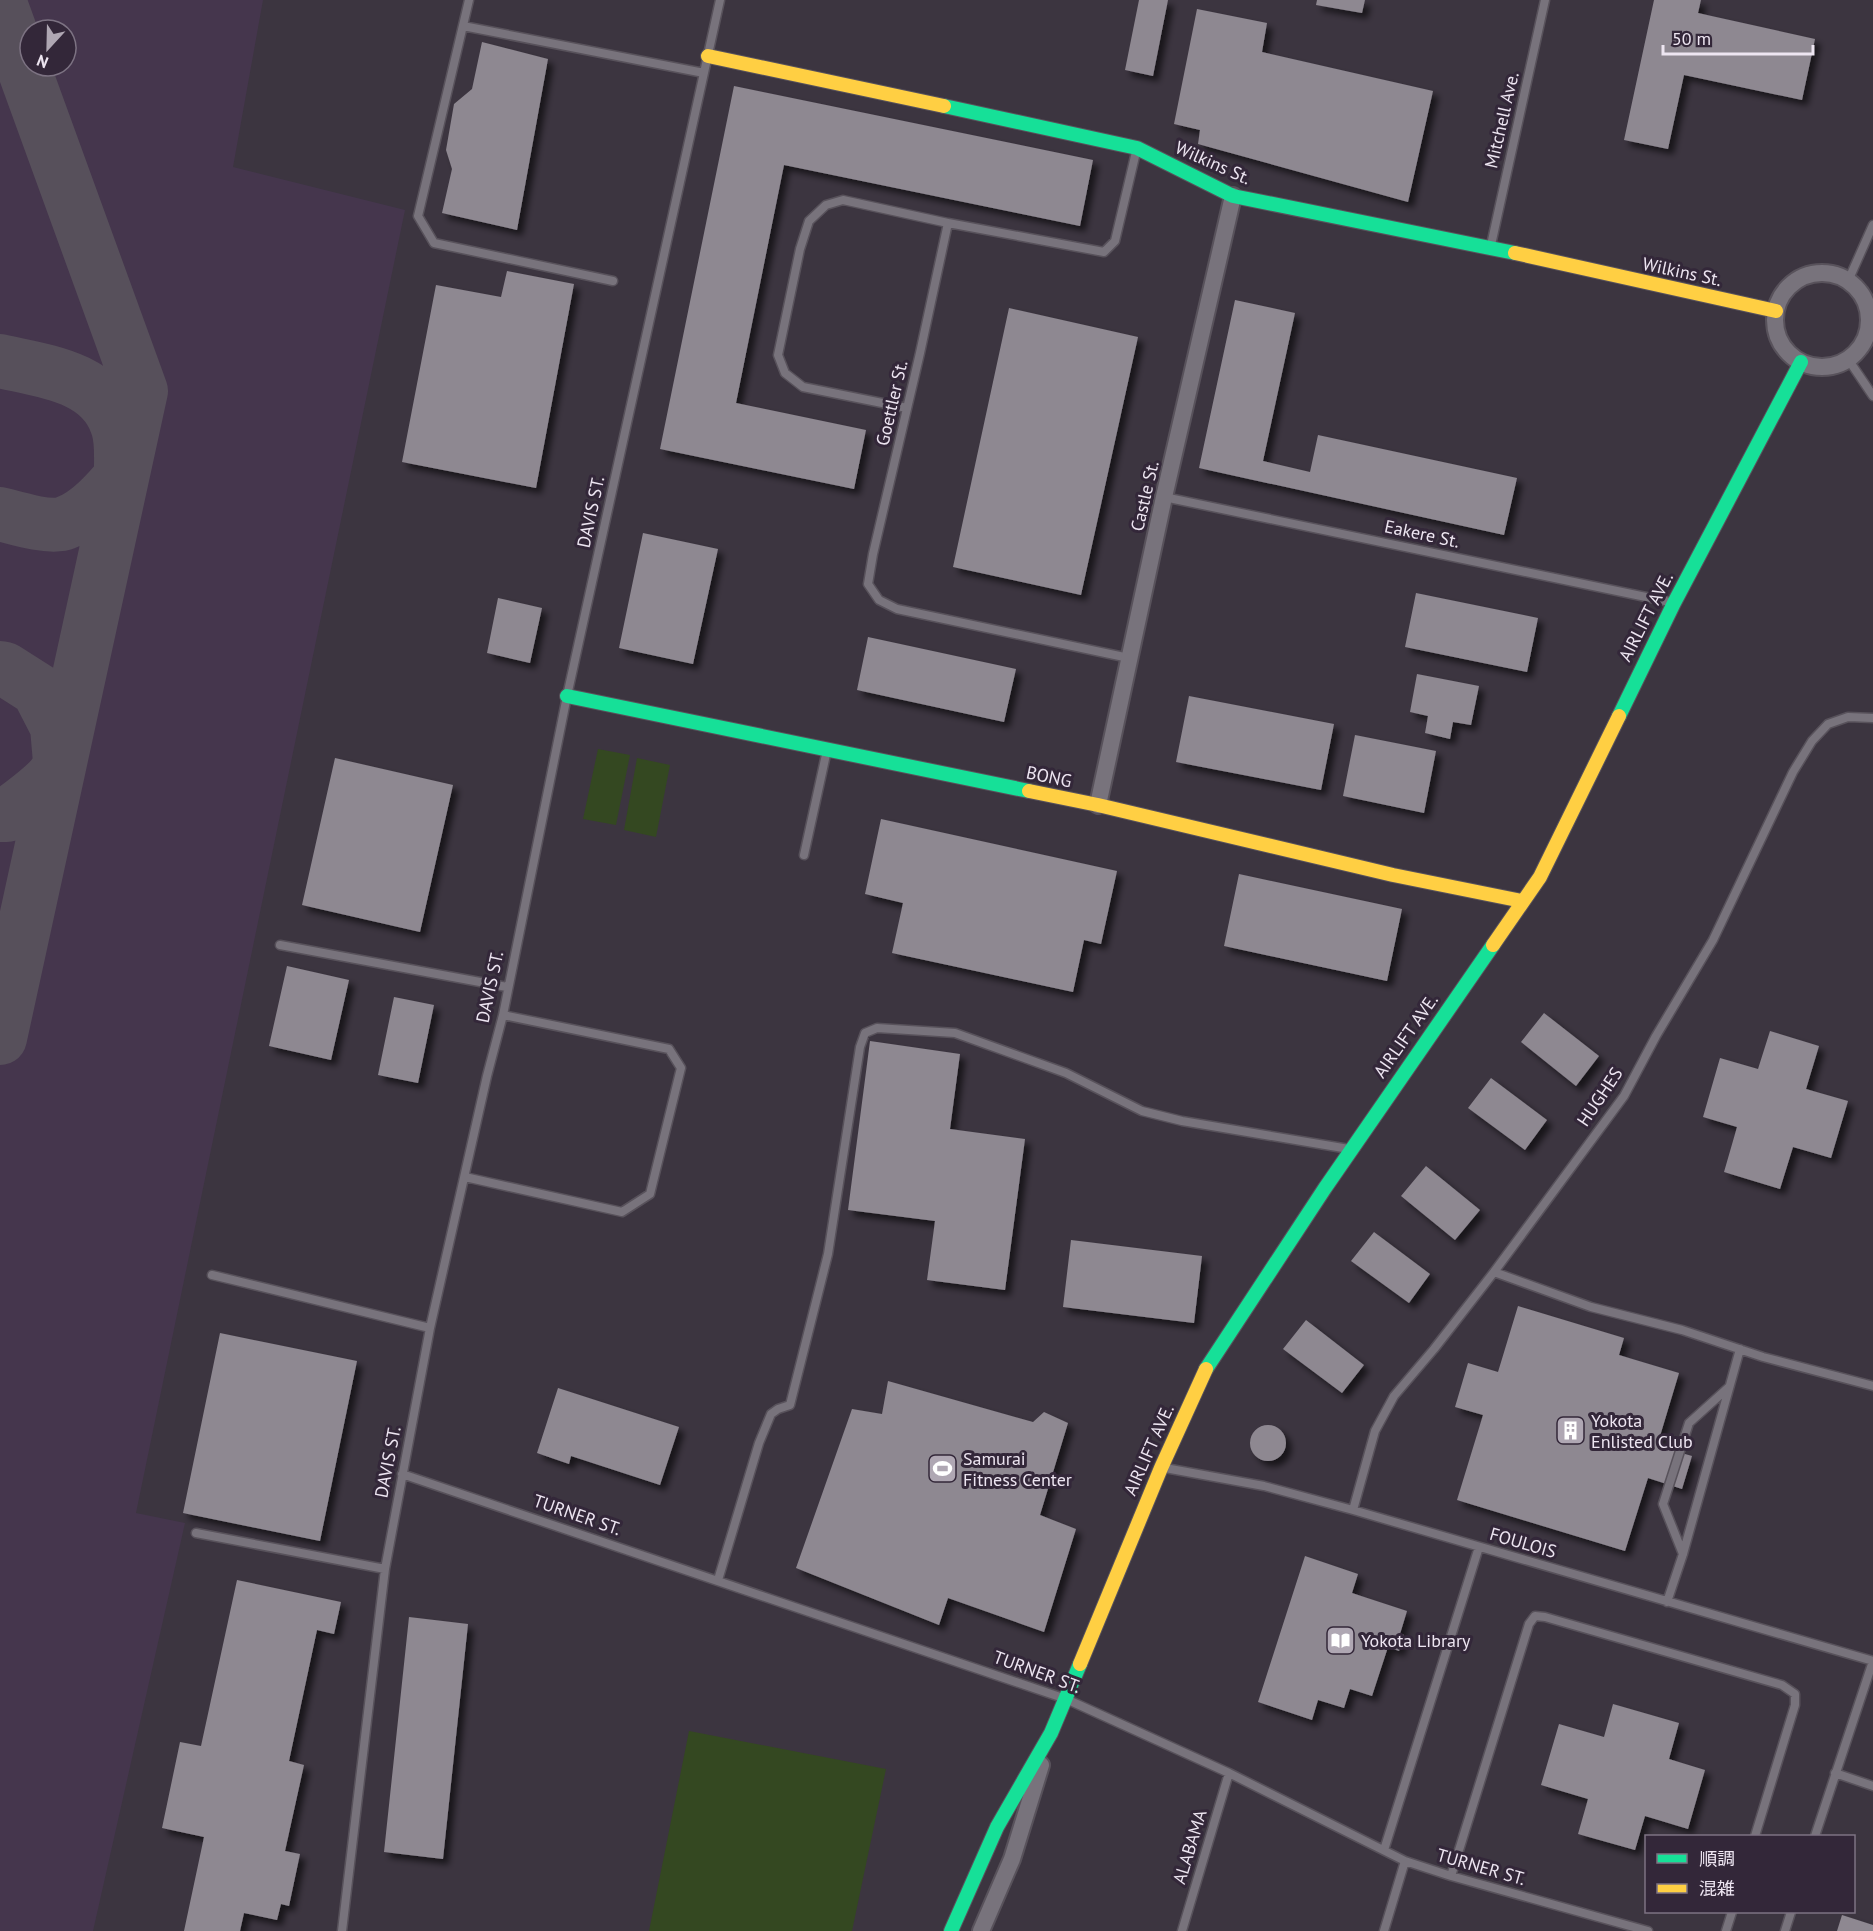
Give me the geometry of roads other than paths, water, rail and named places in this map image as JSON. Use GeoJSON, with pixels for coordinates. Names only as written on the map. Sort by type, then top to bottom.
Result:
{"type":"FeatureCollection","features":[{"type":"Feature","properties":{"kind":"street","name":"Wilkins St."},"geometry":{"type":"LineString","coordinates":[[708,56],[1137,148],[1233,196],[1490,248],[1776,311]]}},
{"type":"Feature","properties":{"kind":"street","name":"Castle St."},"geometry":{"type":"LineString","coordinates":[[1098,805],[1164,497],[1233,196]]}},
{"type":"Feature","properties":{"kind":"street"},"geometry":{"type":"LineString","coordinates":[[1819,273],[1834,275],[1848,281],[1864,298],[1868,309],[1868,332],[1857,352],[1848,359],[1825,367],[1812,366],[1801,362],[1783,346],[1775,323],[1776,311],[1781,297],[1791,285],[1804,276],[1819,273]]}},
{"type":"Feature","properties":{"kind":"street","name":"AIRLIFT AVE."},"geometry":{"type":"LineString","coordinates":[[951,1931],[997,1827],[1051,1733],[1161,1468],[1206,1369],[1352,1149],[1540,878],[1674,603],[1801,362]]}},
{"type":"Feature","properties":{"kind":"street","name":"BONG"},"geometry":{"type":"LineString","coordinates":[[567,696],[1098,805],[1392,875],[1522,902]]}},
{"type":"Feature","properties":{"kind":"street","name":"AIRLIFT AVE."},"geometry":{"type":"LineString","coordinates":[[981,1931],[1012,1859],[1051,1733]]}},
{"type":"Feature","properties":{"kind":"lane"},"geometry":{"type":"LineString","coordinates":[[469,0],[418,216],[426,232],[434,243],[613,281]]}},
{"type":"Feature","properties":{"kind":"lane","name":"DAVIS ST."},"geometry":{"type":"LineString","coordinates":[[342,1931],[385,1569],[430,1328],[503,1015],[567,696],[720,0]]}},
{"type":"Feature","properties":{"kind":"lane","name":"Mitchell Ave."},"geometry":{"type":"LineString","coordinates":[[1490,248],[1545,0]]}},
{"type":"Feature","properties":{"kind":"lane"},"geometry":{"type":"LineString","coordinates":[[463,26],[704,74]]}},
{"type":"Feature","properties":{"kind":"lane"},"geometry":{"type":"LineString","coordinates":[[907,408],[803,387],[785,373],[778,355],[800,249],[809,221],[826,205],[843,200],[948,223],[1104,252],[1115,241],[1137,148]]}},
{"type":"Feature","properties":{"kind":"lane","name":"Goettler St."},"geometry":{"type":"LineString","coordinates":[[948,223],[868,584],[879,600],[897,609],[1130,658]]}},
{"type":"Feature","properties":{"kind":"lane"},"geometry":{"type":"LineString","coordinates":[[1848,281],[1873,225]]}},
{"type":"Feature","properties":{"kind":"lane"},"geometry":{"type":"LineString","coordinates":[[1848,359],[1873,396]]}},
{"type":"Feature","properties":{"kind":"lane","name":"Eakere St."},"geometry":{"type":"LineString","coordinates":[[1164,497],[1674,603]]}},
{"type":"Feature","properties":{"kind":"lane","name":"HUGHES"},"geometry":{"type":"LineString","coordinates":[[1353,1510],[1375,1431],[1394,1395],[1434,1349],[1494,1272],[1624,1096],[1656,1036],[1713,940],[1793,772],[1812,741],[1828,724],[1848,717],[1873,718]]}},
{"type":"Feature","properties":{"kind":"lane"},"geometry":{"type":"LineString","coordinates":[[804,855],[827,750]]}},
{"type":"Feature","properties":{"kind":"lane"},"geometry":{"type":"LineString","coordinates":[[280,945],[507,987]]}},
{"type":"Feature","properties":{"kind":"lane"},"geometry":{"type":"LineString","coordinates":[[465,1177],[622,1212],[650,1194],[681,1068],[669,1049],[503,1015]]}},
{"type":"Feature","properties":{"kind":"lane"},"geometry":{"type":"LineString","coordinates":[[718,1580],[759,1443],[771,1414],[790,1405],[828,1254],[860,1047],[865,1033],[877,1028],[955,1033],[1066,1073],[1142,1111],[1182,1121],[1352,1149]]}},
{"type":"Feature","properties":{"kind":"lane"},"geometry":{"type":"LineString","coordinates":[[1494,1272],[1591,1306],[1873,1386]]}},
{"type":"Feature","properties":{"kind":"lane"},"geometry":{"type":"LineString","coordinates":[[212,1275],[430,1328]]}},
{"type":"Feature","properties":{"kind":"lane"},"geometry":{"type":"LineString","coordinates":[[1667,1602],[1683,1554],[1740,1349]]}},
{"type":"Feature","properties":{"kind":"lane"},"geometry":{"type":"LineString","coordinates":[[1683,1554],[1663,1504],[1689,1423],[1730,1387]]}},
{"type":"Feature","properties":{"kind":"lane","name":"FOULOIS"},"geometry":{"type":"LineString","coordinates":[[1161,1468],[1264,1486],[1353,1510],[1873,1661]]}},
{"type":"Feature","properties":{"kind":"lane","name":"TURNER ST."},"geometry":{"type":"LineString","coordinates":[[402,1474],[1066,1699],[1229,1773],[1405,1861],[1648,1931]]}},
{"type":"Feature","properties":{"kind":"lane"},"geometry":{"type":"LineString","coordinates":[[196,1533],[385,1569]]}},
{"type":"Feature","properties":{"kind":"lane"},"geometry":{"type":"LineString","coordinates":[[1384,1851],[1479,1547]]}},
{"type":"Feature","properties":{"kind":"lane"},"geometry":{"type":"LineString","coordinates":[[1451,1876],[1529,1624],[1535,1616],[1782,1684],[1795,1694],[1795,1705],[1755,1835]]}},
{"type":"Feature","properties":{"kind":"lane"},"geometry":{"type":"LineString","coordinates":[[1815,1835],[1873,1661]]}},
{"type":"Feature","properties":{"kind":"lane","name":"ALABAMA"},"geometry":{"type":"LineString","coordinates":[[1182,1931],[1229,1773]]}},
{"type":"Feature","properties":{"kind":"lane"},"geometry":{"type":"LineString","coordinates":[[1835,1773],[1873,1786]]}},
{"type":"Feature","properties":{"kind":"lane"},"geometry":{"type":"LineString","coordinates":[[1384,1931],[1405,1861]]}},
{"type":"Feature","properties":{"kind":"lane"},"geometry":{"type":"LineString","coordinates":[[1726,1931],[1731,1913]]}},
{"type":"Feature","properties":{"kind":"lane"},"geometry":{"type":"LineString","coordinates":[[1785,1931],[1790,1913]]}},
{"type":"Feature","properties":{"kind":"place","name":"Yokota Enlisted Club"},"geometry":{"type":"Point","coordinates":[1570,1431]}},
{"type":"Feature","properties":{"kind":"place","name":"Samurai Fitness Center"},"geometry":{"type":"Point","coordinates":[942,1469]}},
{"type":"Feature","properties":{"kind":"place","name":"Yokota Library"},"geometry":{"type":"Point","coordinates":[1340,1641]}}]}
